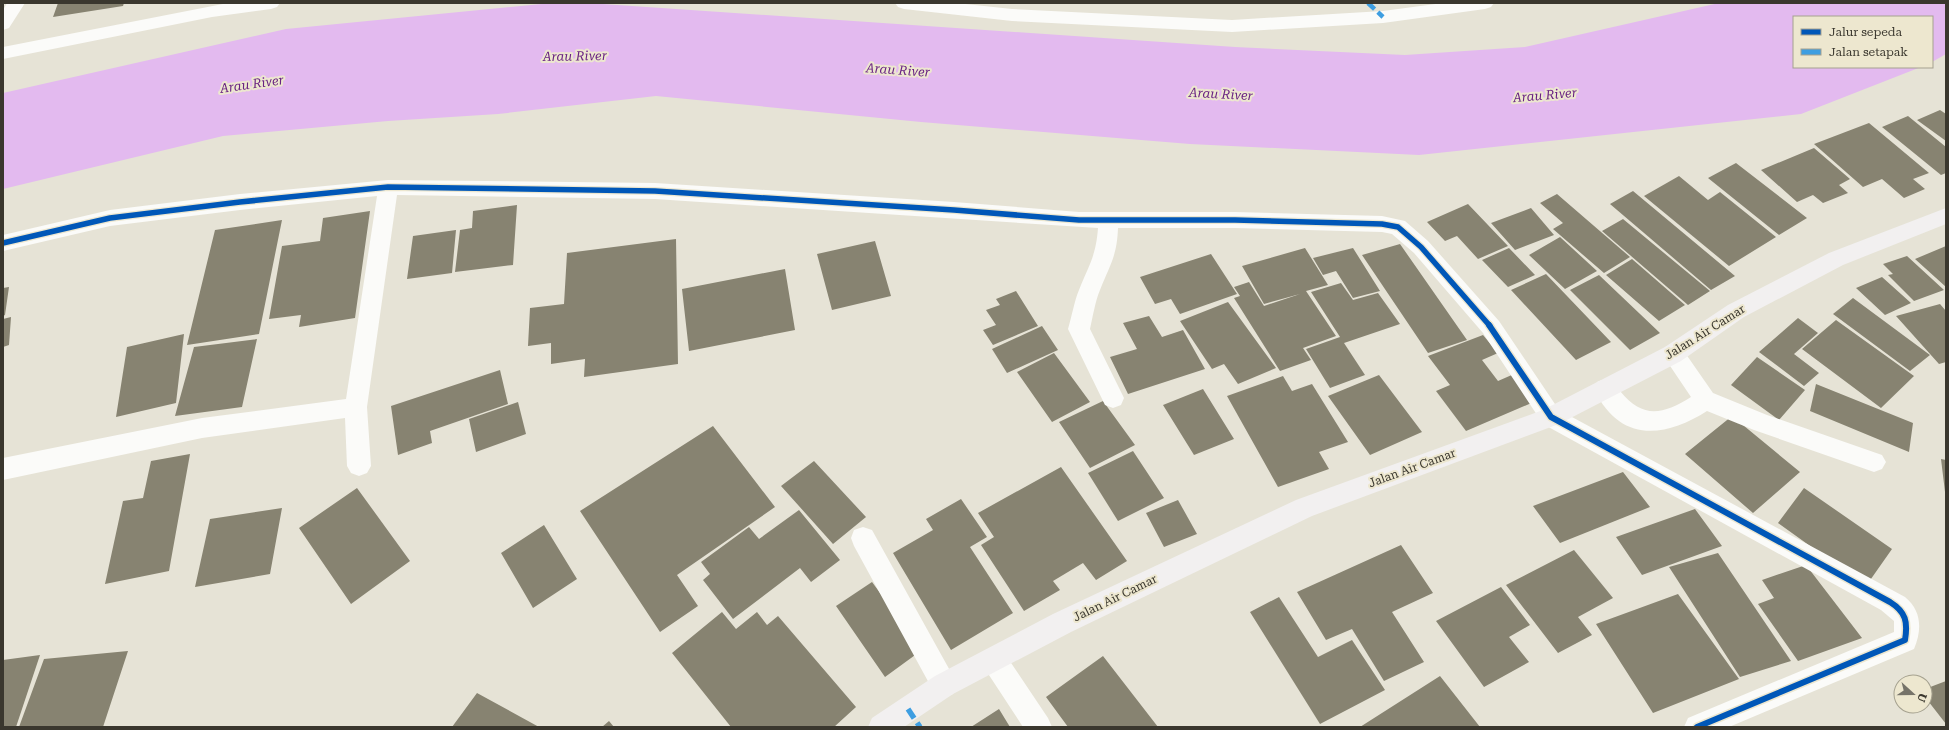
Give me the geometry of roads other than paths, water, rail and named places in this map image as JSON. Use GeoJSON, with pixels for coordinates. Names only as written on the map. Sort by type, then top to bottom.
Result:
{"type":"FeatureCollection","features":[{"type":"Feature","properties":{"kind":"main road","name":"Jalan Air Camar"},"geometry":{"type":"LineString","coordinates":[[881,727],[944,685],[1062,623],[1304,508],[1551,417],[1673,354],[1736,311],[1836,258],[1946,216]]}},
{"type":"Feature","properties":{"kind":"street"},"geometry":{"type":"LineString","coordinates":[[3,24],[16,3]]}},
{"type":"Feature","properties":{"kind":"street"},"geometry":{"type":"LineString","coordinates":[[3,53],[212,11],[271,3]]}},
{"type":"Feature","properties":{"kind":"street"},"geometry":{"type":"LineString","coordinates":[[904,3],[1012,15],[1118,19],[1232,26],[1382,17],[1485,3]]}},
{"type":"Feature","properties":{"kind":"street"},"geometry":{"type":"LineString","coordinates":[[1368,3],[1382,17]]}},
{"type":"Feature","properties":{"kind":"street"},"geometry":{"type":"LineString","coordinates":[[359,466],[356,407],[388,187]]}},
{"type":"Feature","properties":{"kind":"street"},"geometry":{"type":"LineString","coordinates":[[3,243],[110,218],[240,202],[388,187],[655,191],[954,210],[1079,220],[1274,221],[1382,224],[1398,227],[1421,247],[1491,327],[1551,417],[1900,607],[1906,618],[1908,627],[1904,640],[1697,727]]}},
{"type":"Feature","properties":{"kind":"street"},"geometry":{"type":"LineString","coordinates":[[1108,220],[1107,243],[1103,261],[1089,291],[1080,329],[1113,398]]}},
{"type":"Feature","properties":{"kind":"street"},"geometry":{"type":"LineString","coordinates":[[1673,354],[1705,400],[1762,423],[1874,462]]}},
{"type":"Feature","properties":{"kind":"street"},"geometry":{"type":"LineString","coordinates":[[1605,389],[1625,412],[1644,422],[1658,423],[1685,413],[1705,400]]}},
{"type":"Feature","properties":{"kind":"street"},"geometry":{"type":"LineString","coordinates":[[3,469],[202,428],[356,407]]}},
{"type":"Feature","properties":{"kind":"street"},"geometry":{"type":"LineString","coordinates":[[863,538],[944,685]]}},
{"type":"Feature","properties":{"kind":"street"},"geometry":{"type":"LineString","coordinates":[[994,660],[1039,727]]}},
{"type":"Feature","properties":{"kind":"water","name":"Arau River"},"geometry":{"type":"Polygon","coordinates":[[[552,3],[588,3],[1235,47],[1405,55],[1525,47],[1719,3],[1946,3],[1946,54],[1933,61],[1933,16],[1793,16],[1793,68],[1918,68],[1801,114],[1419,155],[1190,144],[921,122],[656,96],[498,114],[388,121],[223,136],[3,189],[3,93],[286,29],[552,3]]]}}]}
